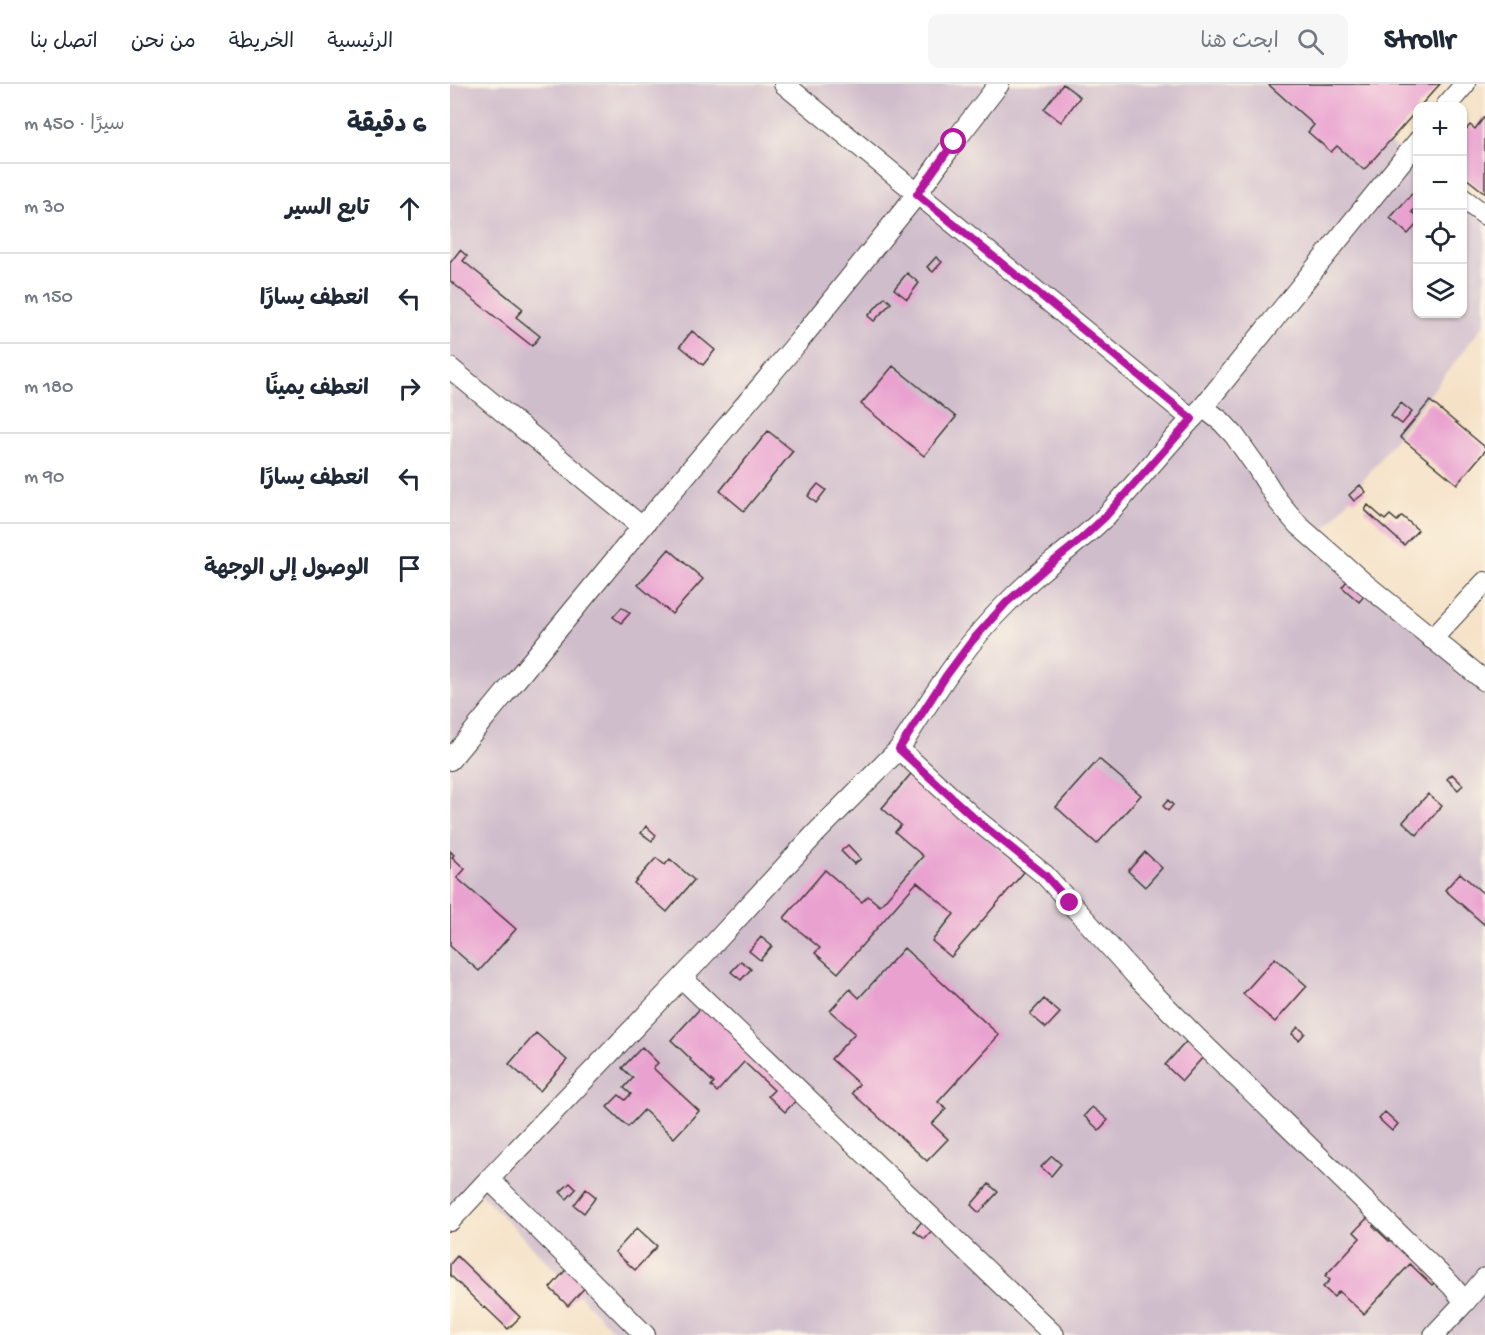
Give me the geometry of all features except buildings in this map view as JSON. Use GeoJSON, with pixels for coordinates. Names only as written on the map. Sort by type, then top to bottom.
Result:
{"type":"FeatureCollection","features":[{"type":"Feature","properties":{"kind":"street"},"geometry":{"type":"LineString","coordinates":[[784,84],[917,194],[1197,413],[1222,423],[1234,435],[1278,501],[1298,525],[1364,583],[1485,681]]}},
{"type":"Feature","properties":{"kind":"street"},"geometry":{"type":"LineString","coordinates":[[450,760],[799,341],[917,194],[999,84]]}},
{"type":"Feature","properties":{"kind":"street"},"geometry":{"type":"LineString","coordinates":[[1449,102],[1465,84]]}},
{"type":"Feature","properties":{"kind":"street"},"geometry":{"type":"LineString","coordinates":[[450,1221],[682,978],[816,833],[899,749],[946,676],[979,634],[1006,603],[1105,517],[1197,413],[1413,154]]}},
{"type":"Feature","properties":{"kind":"street"},"geometry":{"type":"LineString","coordinates":[[1467,202],[1485,215]]}},
{"type":"Feature","properties":{"kind":"street"},"geometry":{"type":"LineString","coordinates":[[450,368],[642,527]]}},
{"type":"Feature","properties":{"kind":"street"},"geometry":{"type":"LineString","coordinates":[[1432,639],[1485,582]]}},
{"type":"Feature","properties":{"kind":"street"},"geometry":{"type":"LineString","coordinates":[[899,749],[974,818],[1045,875],[1137,977],[1412,1246],[1465,1302]]}},
{"type":"Feature","properties":{"kind":"street"},"geometry":{"type":"LineString","coordinates":[[682,978],[1054,1335]]}},
{"type":"Feature","properties":{"kind":"street"},"geometry":{"type":"LineString","coordinates":[[489,1179],[645,1335]]}},
{"type":"Feature","properties":{"kind":"street"},"geometry":{"type":"LineString","coordinates":[[1434,1335],[1485,1278]]}},
{"type":"Feature","properties":{"kind":"shaded area"},"geometry":{"type":"Polygon","coordinates":[[[450,84],[1435,84],[1420,102],[1413,102],[1413,111],[1388,142],[1413,163],[1413,318],[1467,318],[1467,205],[1485,220],[1485,323],[1319,538],[1485,671],[1485,1335],[618,1335],[480,1193],[450,1225],[450,84]]]}},
{"type":"Feature","properties":{"kind":"route"},"geometry":{"type":"LineString","coordinates":[[954,142],[917,194],[1192,419],[1105,517],[1006,603],[972,641],[946,676],[899,749],[974,818],[1045,875],[1070,903]]}}]}
